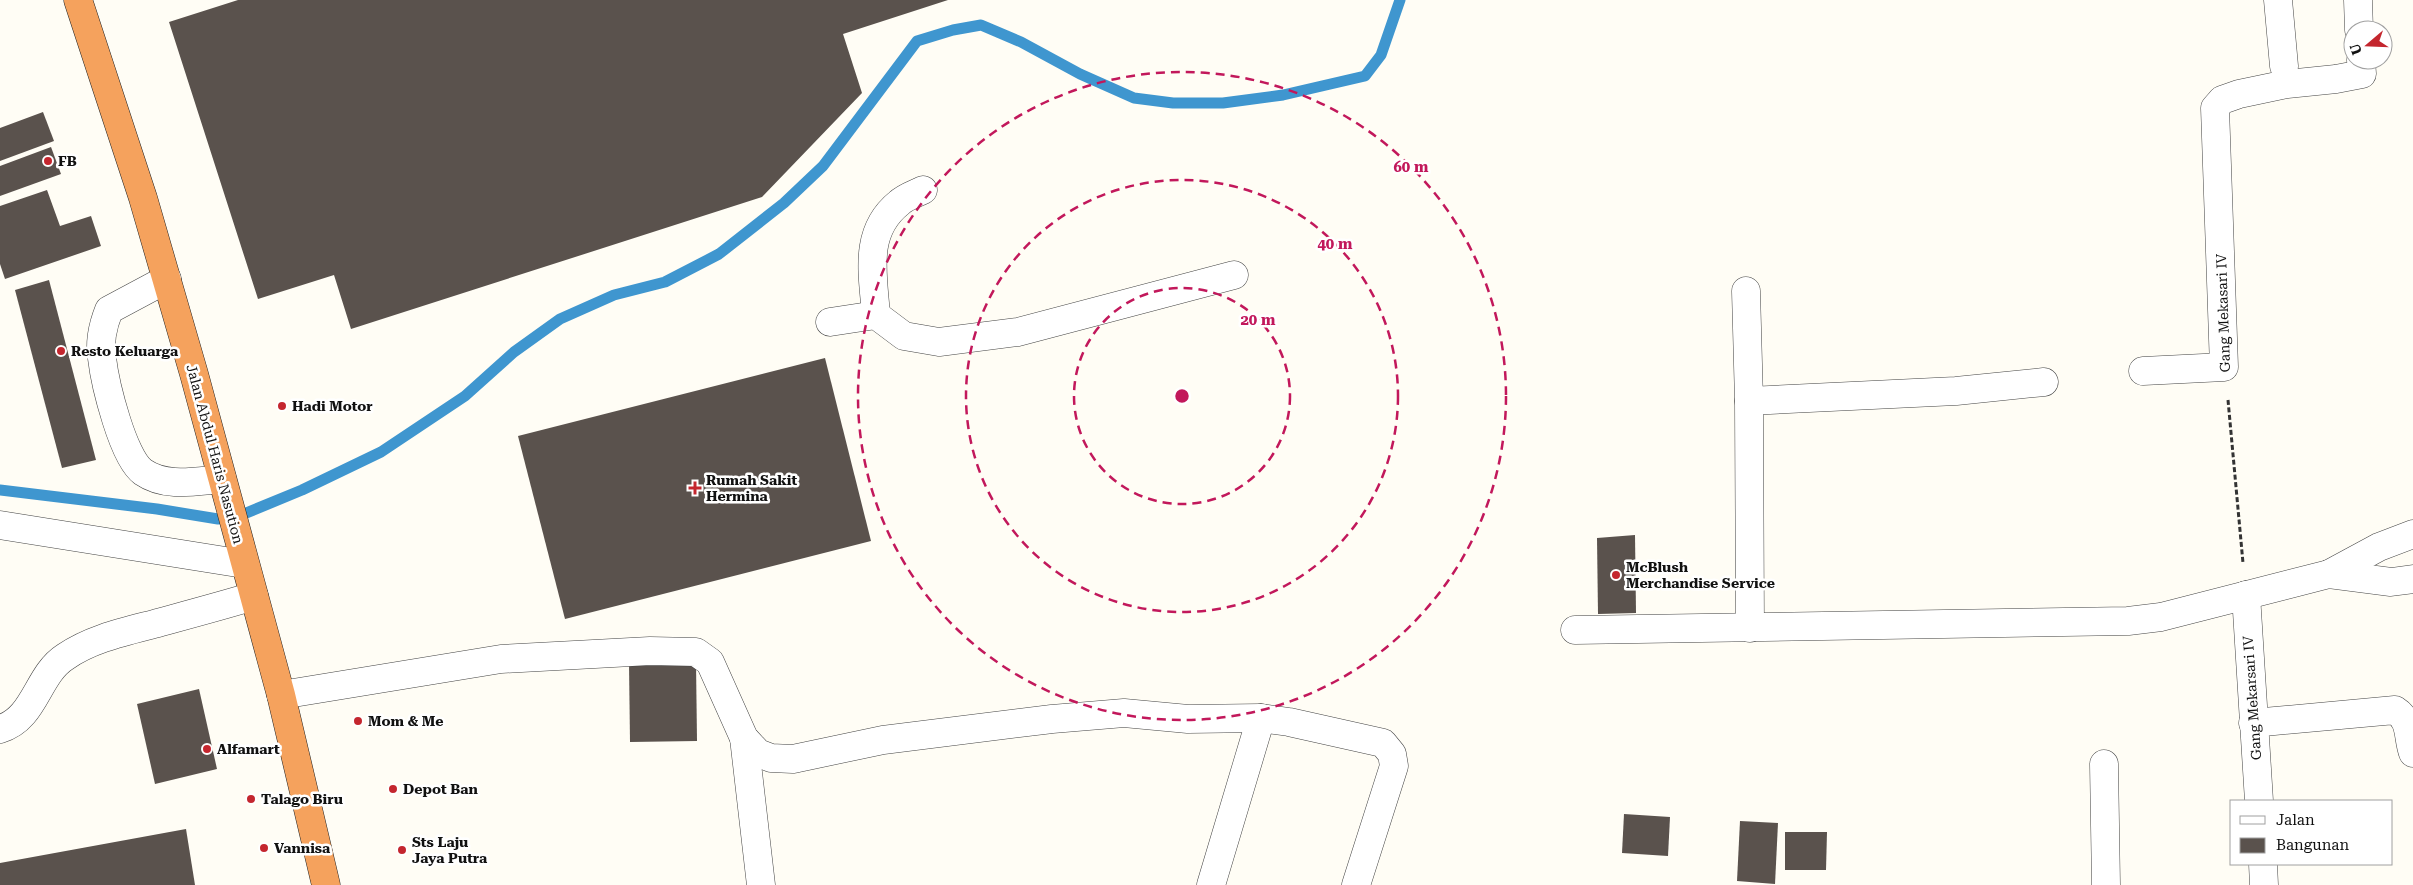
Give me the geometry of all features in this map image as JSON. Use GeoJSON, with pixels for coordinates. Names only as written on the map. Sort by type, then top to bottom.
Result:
{"type":"FeatureCollection","features":[{"type":"Feature","properties":{"kind":"highway","name":"Jalan Abdul Haris Nasution"},"geometry":{"type":"LineString","coordinates":[[78,0],[167,279],[281,695],[326,885]]}},
{"type":"Feature","properties":{"kind":"street"},"geometry":{"type":"LineString","coordinates":[[2278,0],[2286,75]]}},
{"type":"Feature","properties":{"kind":"street"},"geometry":{"type":"LineString","coordinates":[[2358,0],[2359,20]]}},
{"type":"Feature","properties":{"kind":"street","name":"Gang Mekasari IV"},"geometry":{"type":"LineString","coordinates":[[2224,367],[2215,108],[2222,100],[2286,75],[2336,79],[2362,74],[2361,70]]}},
{"type":"Feature","properties":{"kind":"street"},"geometry":{"type":"LineString","coordinates":[[876,315],[872,261],[878,226],[899,202],[923,190]]}},
{"type":"Feature","properties":{"kind":"street"},"geometry":{"type":"LineString","coordinates":[[830,322],[876,315],[904,336],[939,342],[1018,332],[1234,275]]}},
{"type":"Feature","properties":{"kind":"street"},"geometry":{"type":"LineString","coordinates":[[167,279],[109,310],[102,328],[102,358],[122,441],[132,461],[142,472],[158,480],[176,483],[223,483]]}},
{"type":"Feature","properties":{"kind":"street"},"geometry":{"type":"LineString","coordinates":[[1746,291],[1749,400],[1750,628]]}},
{"type":"Feature","properties":{"kind":"street"},"geometry":{"type":"LineString","coordinates":[[2143,371],[2224,367]]}},
{"type":"Feature","properties":{"kind":"street"},"geometry":{"type":"LineString","coordinates":[[1749,400],[1956,391],[2044,382]]}},
{"type":"Feature","properties":{"kind":"street"},"geometry":{"type":"LineString","coordinates":[[0,525],[242,554]]}},
{"type":"Feature","properties":{"kind":"street"},"geometry":{"type":"LineString","coordinates":[[1575,630],[2128,621],[2161,617],[2329,574],[2379,547],[2413,534]]}},
{"type":"Feature","properties":{"kind":"street"},"geometry":{"type":"LineString","coordinates":[[2329,574],[2391,582],[2413,579]]}},
{"type":"Feature","properties":{"kind":"street","name":"Gang Mekarsari IV"},"geometry":{"type":"LineString","coordinates":[[2246,595],[2259,800]]}},
{"type":"Feature","properties":{"kind":"street"},"geometry":{"type":"LineString","coordinates":[[0,729],[10,726],[28,708],[46,676],[63,658],[93,641],[254,596]]}},
{"type":"Feature","properties":{"kind":"street"},"geometry":{"type":"LineString","coordinates":[[281,695],[501,659],[650,651],[696,652],[710,662],[744,738],[762,885]]}},
{"type":"Feature","properties":{"kind":"street"},"geometry":{"type":"LineString","coordinates":[[2254,723],[2395,710],[2404,715],[2408,725],[2413,753]]}},
{"type":"Feature","properties":{"kind":"street"},"geometry":{"type":"LineString","coordinates":[[744,738],[758,753],[771,758],[793,759],[883,740],[1052,719],[1124,713],[1188,719],[1261,718],[1289,722],[1383,743],[1392,754],[1394,766],[1356,885]]}},
{"type":"Feature","properties":{"kind":"street"},"geometry":{"type":"LineString","coordinates":[[1211,885],[1261,718]]}},
{"type":"Feature","properties":{"kind":"street"},"geometry":{"type":"LineString","coordinates":[[2104,764],[2106,885]]}},
{"type":"Feature","properties":{"kind":"street"},"geometry":{"type":"LineString","coordinates":[[2263,865],[2264,885]]}},
{"type":"Feature","properties":{"kind":"path","name":"Gang Mekasari IV"},"geometry":{"type":"LineString","coordinates":[[2224,367],[2235,457],[2246,595]]}},
{"type":"Feature","properties":{"kind":"building"},"geometry":{"type":"Polygon","coordinates":[[[238,0],[948,0],[843,34],[862,93],[762,197],[351,329],[334,275],[258,299],[169,22],[238,0]]]}},
{"type":"Feature","properties":{"kind":"building"},"geometry":{"type":"Polygon","coordinates":[[[43,112],[54,141],[0,161],[0,128],[43,112]]]}},
{"type":"Feature","properties":{"kind":"building"},"geometry":{"type":"Polygon","coordinates":[[[51,147],[61,174],[0,196],[0,166],[51,147]]]}},
{"type":"Feature","properties":{"kind":"building"},"geometry":{"type":"Polygon","coordinates":[[[47,190],[60,226],[91,216],[101,246],[5,279],[0,264],[0,206],[47,190]]]}},
{"type":"Feature","properties":{"kind":"building"},"geometry":{"type":"Polygon","coordinates":[[[49,280],[96,460],[62,468],[15,290],[49,280]]]}},
{"type":"Feature","properties":{"kind":"building","name":"Rumah Sakit Hermina"},"geometry":{"type":"Polygon","coordinates":[[[825,358],[871,541],[565,619],[518,436],[825,358]]]}},
{"type":"Feature","properties":{"kind":"building","name":"McBlush Merchandise Service"},"geometry":{"type":"Polygon","coordinates":[[[1635,535],[1636,613],[1598,614],[1597,538],[1635,535]]]}},
{"type":"Feature","properties":{"kind":"building"},"geometry":{"type":"Polygon","coordinates":[[[696,662],[697,741],[630,742],[629,663],[696,662]]]}},
{"type":"Feature","properties":{"kind":"building"},"geometry":{"type":"Polygon","coordinates":[[[199,689],[217,769],[155,784],[137,704],[199,689]]]}},
{"type":"Feature","properties":{"kind":"building"},"geometry":{"type":"Polygon","coordinates":[[[1624,814],[1670,817],[1668,856],[1622,853],[1624,814]]]}},
{"type":"Feature","properties":{"kind":"building"},"geometry":{"type":"Polygon","coordinates":[[[1740,821],[1778,823],[1775,884],[1737,881],[1740,821]]]}},
{"type":"Feature","properties":{"kind":"building"},"geometry":{"type":"Polygon","coordinates":[[[186,829],[195,885],[0,885],[0,863],[186,829]]]}},
{"type":"Feature","properties":{"kind":"building"},"geometry":{"type":"Polygon","coordinates":[[[1785,832],[1827,832],[1826,870],[1785,870],[1785,832]]]}},
{"type":"Feature","properties":{"kind":"waterway"},"geometry":{"type":"LineString","coordinates":[[0,490],[157,509],[218,519],[239,516],[302,490],[381,452],[465,396],[514,352],[560,319],[614,295],[665,282],[719,254],[784,203],[823,166],[917,41],[953,30],[981,25],[1021,42],[1080,74],[1134,98],[1173,103],[1223,103],[1283,95],[1365,76],[1381,55],[1400,0]]}},
{"type":"Feature","properties":{"kind":"place","name":"FB"},"geometry":{"type":"Point","coordinates":[48,161]}},
{"type":"Feature","properties":{"kind":"place","name":"Resto Keluarga"},"geometry":{"type":"Point","coordinates":[61,351]}},
{"type":"Feature","properties":{"kind":"place","name":"Hadi Motor"},"geometry":{"type":"Point","coordinates":[282,406]}},
{"type":"Feature","properties":{"kind":"place","name":"Rumah Sakit Hermina"},"geometry":{"type":"Point","coordinates":[695,488]}},
{"type":"Feature","properties":{"kind":"place","name":"McBlush Merchandise Service"},"geometry":{"type":"Point","coordinates":[1616,575]}},
{"type":"Feature","properties":{"kind":"place","name":"Mom & Me"},"geometry":{"type":"Point","coordinates":[358,721]}},
{"type":"Feature","properties":{"kind":"place","name":"Alfamart"},"geometry":{"type":"Point","coordinates":[207,749]}},
{"type":"Feature","properties":{"kind":"place","name":"Depot Ban"},"geometry":{"type":"Point","coordinates":[393,789]}},
{"type":"Feature","properties":{"kind":"place","name":"Talago Biru"},"geometry":{"type":"Point","coordinates":[251,799]}},
{"type":"Feature","properties":{"kind":"place","name":"Vannisa"},"geometry":{"type":"Point","coordinates":[264,848]}},
{"type":"Feature","properties":{"kind":"place","name":"Sts Laju Jaya Putra"},"geometry":{"type":"Point","coordinates":[402,850]}}]}
